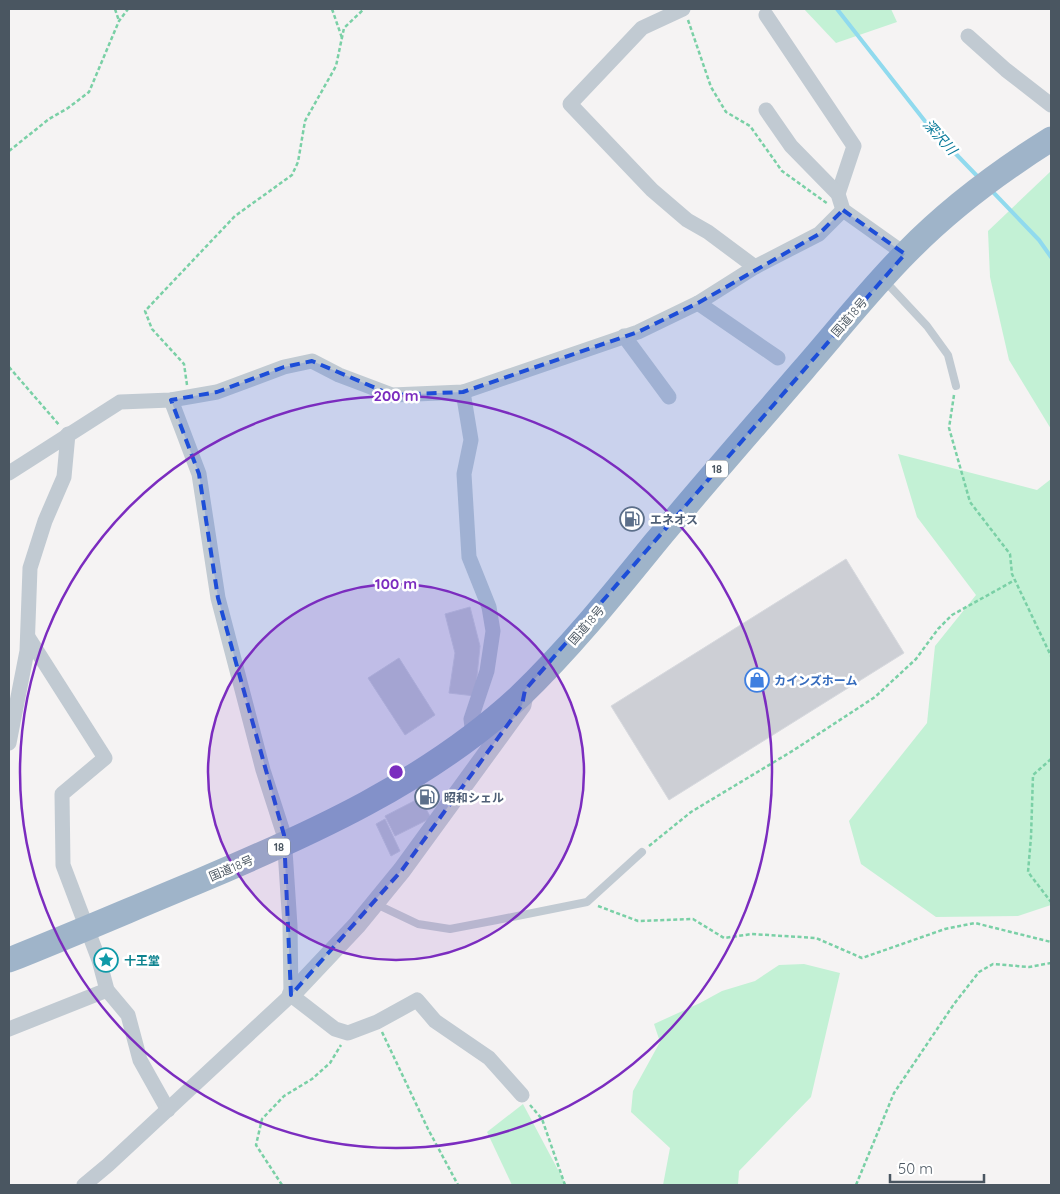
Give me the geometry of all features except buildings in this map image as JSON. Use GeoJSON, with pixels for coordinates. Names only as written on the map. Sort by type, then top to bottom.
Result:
{"type":"FeatureCollection","features":[{"type":"Feature","properties":{"kind":"highway","name":"国道18号"},"geometry":{"type":"LineString","coordinates":[[9,960],[286,844],[376,799],[473,735],[526,690],[550,666],[698,492],[907,252],[962,203],[1040,143]]}},
{"type":"Feature","properties":{"kind":"street"},"geometry":{"type":"LineString","coordinates":[[685,13],[642,28],[570,104],[652,190],[687,220],[708,232],[755,267]]}},
{"type":"Feature","properties":{"kind":"street"},"geometry":{"type":"LineString","coordinates":[[766,15],[854,146],[838,194]]}},
{"type":"Feature","properties":{"kind":"street"},"geometry":{"type":"LineString","coordinates":[[968,36],[1006,70],[1051,105]]}},
{"type":"Feature","properties":{"kind":"street"},"geometry":{"type":"LineString","coordinates":[[766,110],[791,146],[838,194],[843,210],[907,252]]}},
{"type":"Feature","properties":{"kind":"street"},"geometry":{"type":"LineString","coordinates":[[9,473],[120,402],[171,400],[218,392],[284,367],[312,361],[357,383],[392,395],[463,392],[638,332],[698,303],[755,267],[818,234],[843,210]]}},
{"type":"Feature","properties":{"kind":"street"},"geometry":{"type":"LineString","coordinates":[[698,303],[778,358]]}},
{"type":"Feature","properties":{"kind":"street"},"geometry":{"type":"LineString","coordinates":[[624,336],[669,397]]}},
{"type":"Feature","properties":{"kind":"street"},"geometry":{"type":"LineString","coordinates":[[463,392],[471,440],[464,474],[469,557],[489,607],[493,631],[487,672],[471,719],[473,735],[481,757],[480,764]]}},
{"type":"Feature","properties":{"kind":"street"},"geometry":{"type":"LineString","coordinates":[[171,400],[200,474],[218,598],[263,770],[286,844],[292,995]]}},
{"type":"Feature","properties":{"kind":"street"},"geometry":{"type":"LineString","coordinates":[[9,743],[27,651],[30,568],[45,521],[64,477],[68,434]]}},
{"type":"Feature","properties":{"kind":"street"},"geometry":{"type":"LineString","coordinates":[[28,637],[105,758],[62,794],[63,865],[88,928],[107,990],[128,1015],[140,1060],[168,1110]]}},
{"type":"Feature","properties":{"kind":"street"},"geometry":{"type":"LineString","coordinates":[[84,1185],[292,995],[357,925],[402,870],[480,764],[522,705],[526,690]]}},
{"type":"Feature","properties":{"kind":"street"},"geometry":{"type":"LineString","coordinates":[[9,1029],[107,990]]}},
{"type":"Feature","properties":{"kind":"street"},"geometry":{"type":"LineString","coordinates":[[292,995],[335,1029],[348,1033],[377,1022],[417,1000],[435,1021],[489,1058],[522,1095]]}},
{"type":"Feature","properties":{"kind":"lane"},"geometry":{"type":"LineString","coordinates":[[883,278],[927,326],[948,355],[956,386]]}},
{"type":"Feature","properties":{"kind":"lane"},"geometry":{"type":"LineString","coordinates":[[375,904],[418,924],[450,929],[587,902],[642,852]]}},
{"type":"Feature","properties":{"kind":"path"},"geometry":{"type":"LineString","coordinates":[[115,9],[119,21]]}},
{"type":"Feature","properties":{"kind":"path"},"geometry":{"type":"LineString","coordinates":[[9,151],[49,119],[68,108],[89,92],[119,21],[128,9]]}},
{"type":"Feature","properties":{"kind":"path"},"geometry":{"type":"LineString","coordinates":[[332,9],[342,38]]}},
{"type":"Feature","properties":{"kind":"path"},"geometry":{"type":"LineString","coordinates":[[189,396],[184,364],[152,329],[145,311],[235,216],[292,175],[298,162],[305,121],[336,66],[344,28],[364,9]]}},
{"type":"Feature","properties":{"kind":"path"},"geometry":{"type":"LineString","coordinates":[[685,13],[711,87],[726,112],[750,126],[782,171],[825,203],[843,210]]}},
{"type":"Feature","properties":{"kind":"path"},"geometry":{"type":"LineString","coordinates":[[9,367],[68,434]]}},
{"type":"Feature","properties":{"kind":"path"},"geometry":{"type":"LineString","coordinates":[[956,386],[949,428],[970,502],[1010,554],[1012,574],[1051,656]]}},
{"type":"Feature","properties":{"kind":"path"},"geometry":{"type":"LineString","coordinates":[[642,852],[691,812],[794,750],[875,698],[916,659],[938,629],[952,614],[1015,580]]}},
{"type":"Feature","properties":{"kind":"path"},"geometry":{"type":"LineString","coordinates":[[1051,759],[1033,775],[1028,872],[1051,902]]}},
{"type":"Feature","properties":{"kind":"path"},"geometry":{"type":"LineString","coordinates":[[587,902],[638,921],[693,919],[724,938],[752,934],[816,938],[862,958],[944,929],[976,923],[1051,942]]}},
{"type":"Feature","properties":{"kind":"path"},"geometry":{"type":"LineString","coordinates":[[856,1185],[894,1093],[954,1004],[979,972],[993,964],[1029,967],[1051,963]]}},
{"type":"Feature","properties":{"kind":"path"},"geometry":{"type":"LineString","coordinates":[[377,1022],[428,1129],[458,1185]]}},
{"type":"Feature","properties":{"kind":"path"},"geometry":{"type":"LineString","coordinates":[[282,1185],[256,1146],[262,1119],[284,1096],[312,1079],[330,1063],[348,1033]]}},
{"type":"Feature","properties":{"kind":"path"},"geometry":{"type":"LineString","coordinates":[[522,1095],[542,1119],[565,1185]]}},
{"type":"Feature","properties":{"kind":"highlighted area"},"geometry":{"type":"Polygon","coordinates":[[[843,210],[905,254],[525,690],[522,705],[402,870],[291,995],[284,835],[218,598],[199,474],[171,400],[217,392],[284,367],[312,361],[392,395],[463,392],[638,332],[698,303],[819,234],[843,210]]]}},
{"type":"Feature","properties":{"kind":"green space"},"geometry":{"type":"Polygon","coordinates":[[[804,9],[891,9],[897,22],[836,43],[804,9]]]}},
{"type":"Feature","properties":{"kind":"green space"},"geometry":{"type":"Polygon","coordinates":[[[1051,171],[1051,429],[1009,360],[990,277],[988,231],[1051,171]]]}},
{"type":"Feature","properties":{"kind":"green space"},"geometry":{"type":"Polygon","coordinates":[[[898,454],[1037,490],[1051,479],[1051,905],[1018,916],[936,917],[861,864],[849,821],[927,723],[935,646],[976,595],[917,517],[898,454]]]}},
{"type":"Feature","properties":{"kind":"green space"},"geometry":{"type":"Polygon","coordinates":[[[804,964],[840,973],[811,1097],[739,1171],[738,1185],[663,1185],[670,1148],[631,1112],[633,1091],[660,1042],[654,1024],[722,991],[755,981],[779,965],[804,964]]]}},
{"type":"Feature","properties":{"kind":"green space"},"geometry":{"type":"Polygon","coordinates":[[[523,1104],[566,1185],[512,1185],[487,1132],[523,1104]]]}},
{"type":"Feature","properties":{"kind":"waterway","name":"深沢川"},"geometry":{"type":"LineString","coordinates":[[837,9],[928,125],[980,179]]}},
{"type":"Feature","properties":{"kind":"waterway","name":"深沢川"},"geometry":{"type":"LineString","coordinates":[[992,191],[1039,240],[1051,257]]}},
{"type":"Feature","properties":{"kind":"place","name":"エネオス"},"geometry":{"type":"Point","coordinates":[632,519]}},
{"type":"Feature","properties":{"kind":"place","name":"カインズホーム"},"geometry":{"type":"Point","coordinates":[757,680]}},
{"type":"Feature","properties":{"kind":"place","name":"昭和シェル"},"geometry":{"type":"Point","coordinates":[427,797]}},
{"type":"Feature","properties":{"kind":"place","name":"十王堂"},"geometry":{"type":"Point","coordinates":[106,960]}}]}
